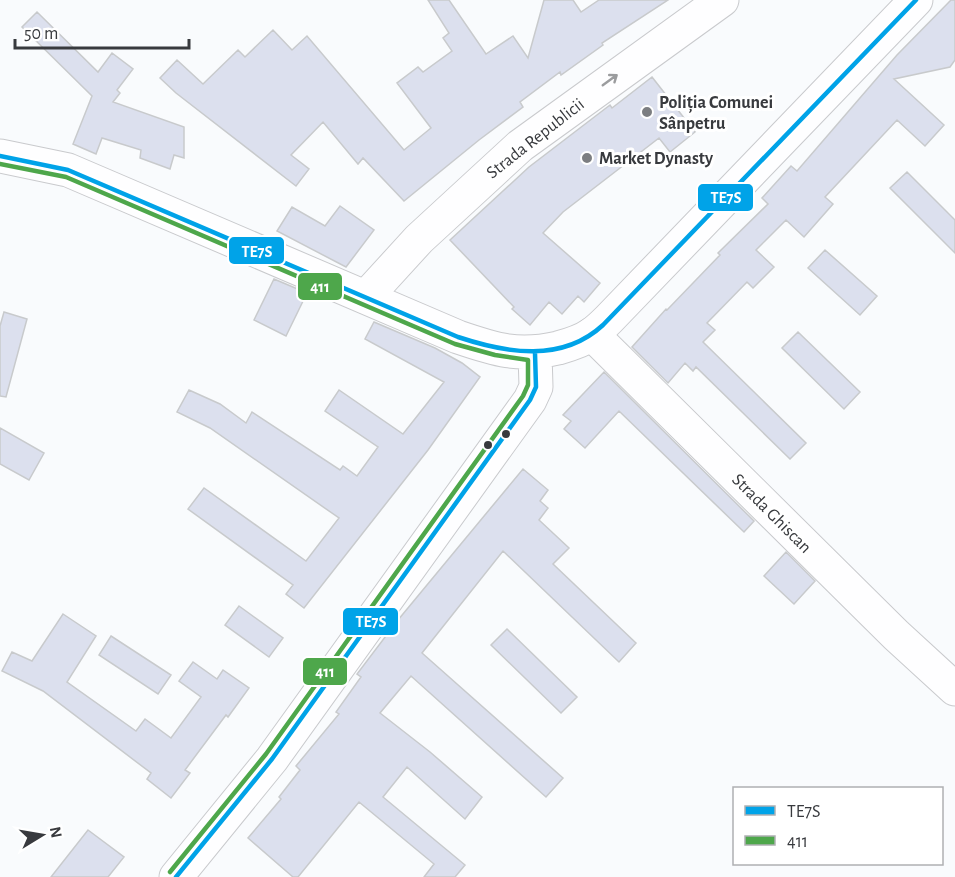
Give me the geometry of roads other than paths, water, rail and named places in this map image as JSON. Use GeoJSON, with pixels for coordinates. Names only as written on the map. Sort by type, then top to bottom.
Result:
{"type":"FeatureCollection","features":[{"type":"Feature","properties":{"kind":"main road","name":"Strada Republicii"},"geometry":{"type":"LineString","coordinates":[[366,297],[435,223],[520,146],[722,0]]}},
{"type":"Feature","properties":{"kind":"main road"},"geometry":{"type":"LineString","coordinates":[[2,152],[68,170],[458,337],[492,348],[536,353],[569,345],[592,334],[609,319],[916,0]]}},
{"type":"Feature","properties":{"kind":"main road","name":"Strada Ghiscan"},"geometry":{"type":"LineString","coordinates":[[592,334],[896,635],[955,689]]}},
{"type":"Feature","properties":{"kind":"main road"},"geometry":{"type":"LineString","coordinates":[[176,877],[272,759],[530,400],[536,387],[536,353]]}},
{"type":"Feature","properties":{"kind":"place","name":"Poliția Comunei Sânpetru"},"geometry":{"type":"Point","coordinates":[647,112]}},
{"type":"Feature","properties":{"kind":"place","name":"Market Dynasty"},"geometry":{"type":"Point","coordinates":[587,158]}}]}
